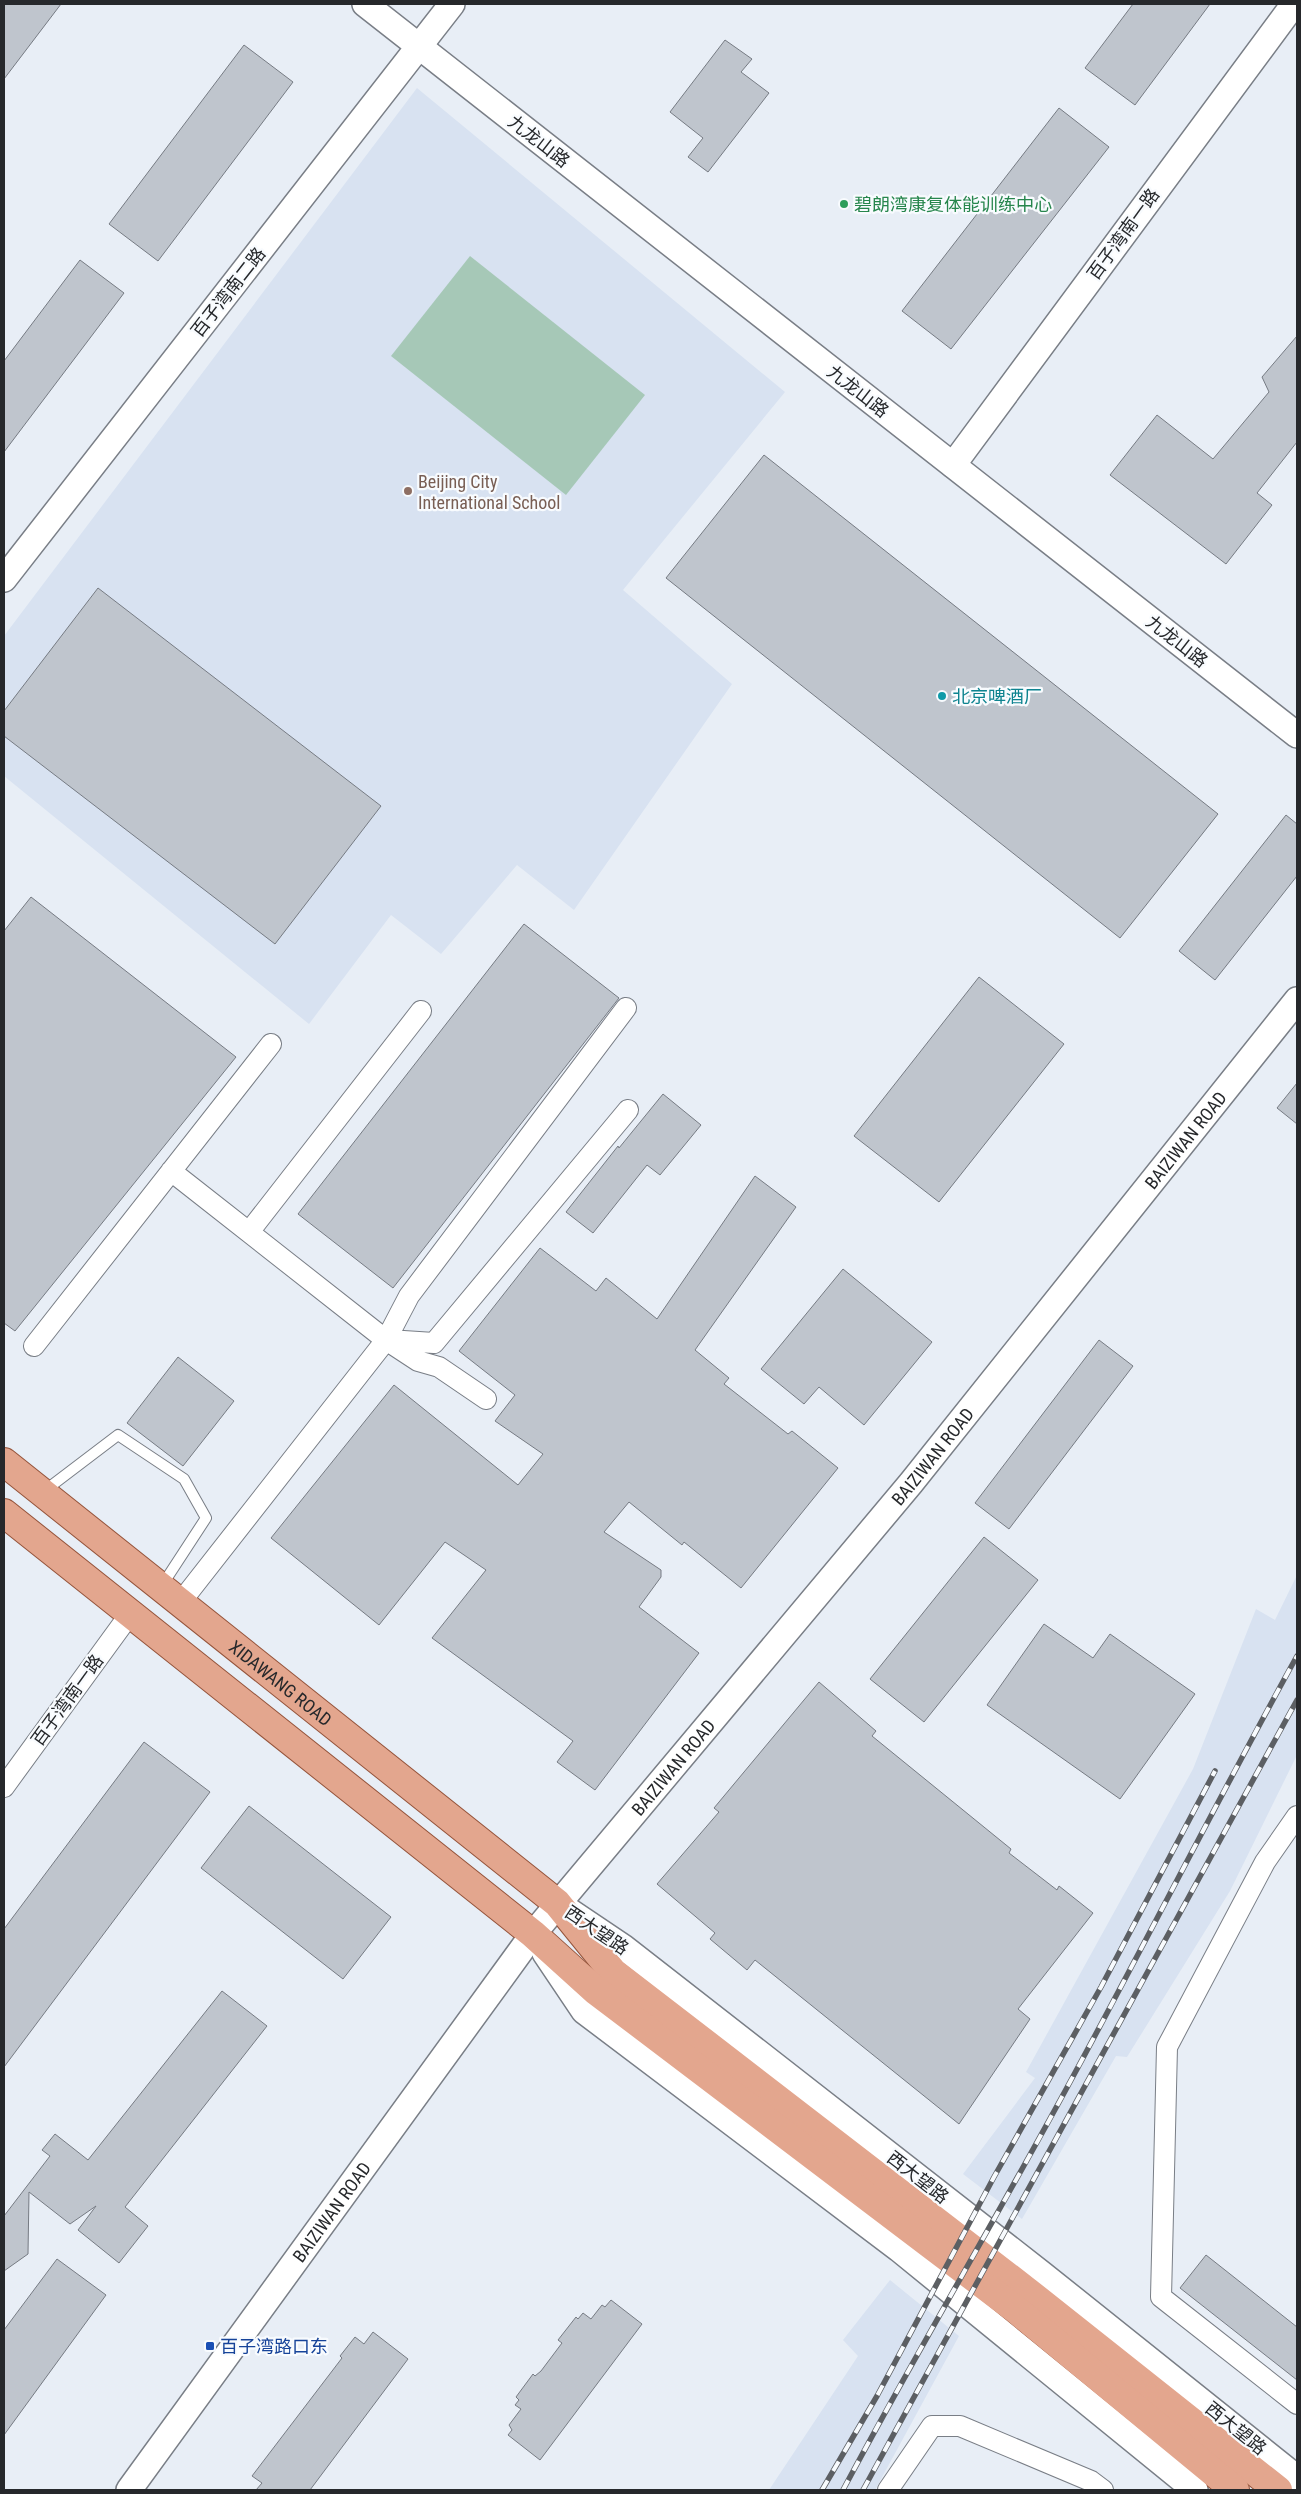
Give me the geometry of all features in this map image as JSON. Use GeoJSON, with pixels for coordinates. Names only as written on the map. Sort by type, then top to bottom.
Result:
{"type":"FeatureCollection","features":[{"type":"Feature","properties":{"kind":"main road","name":"XIDAWANG ROAD"},"geometry":{"type":"LineString","coordinates":[[4,1462],[558,1903]]}},
{"type":"Feature","properties":{"kind":"main road"},"geometry":{"type":"LineString","coordinates":[[4,1513],[533,1934],[596,1991],[1014,2308],[1235,2490]]}},
{"type":"Feature","properties":{"kind":"main road","name":"西大望路"},"geometry":{"type":"LineString","coordinates":[[558,1903],[613,1972],[1027,2291],[1278,2490]]}},
{"type":"Feature","properties":{"kind":"street","name":"九龙山路"},"geometry":{"type":"LineString","coordinates":[[365,4],[1297,735]]}},
{"type":"Feature","properties":{"kind":"street","name":"百子湾南二路"},"geometry":{"type":"LineString","coordinates":[[4,579],[452,4]]}},
{"type":"Feature","properties":{"kind":"street","name":"百子湾南一路"},"geometry":{"type":"LineString","coordinates":[[953,465],[1294,4]]}},
{"type":"Feature","properties":{"kind":"street","name":"BAIZIWAN ROAD"},"geometry":{"type":"LineString","coordinates":[[129,2490],[533,1934],[910,1483],[1297,1000]]}},
{"type":"Feature","properties":{"kind":"street"},"geometry":{"type":"LineString","coordinates":[[170,1595],[386,1340],[409,1296],[626,1008]]}},
{"type":"Feature","properties":{"kind":"street"},"geometry":{"type":"LineString","coordinates":[[249,1232],[420,1011]]}},
{"type":"Feature","properties":{"kind":"street"},"geometry":{"type":"LineString","coordinates":[[34,1346],[271,1044]]}},
{"type":"Feature","properties":{"kind":"street"},"geometry":{"type":"LineString","coordinates":[[386,1340],[434,1343],[628,1110]]}},
{"type":"Feature","properties":{"kind":"street"},"geometry":{"type":"LineString","coordinates":[[171,1171],[386,1340],[418,1361],[439,1368],[486,1399]]}},
{"type":"Feature","properties":{"kind":"street","name":"百子湾南一路"},"geometry":{"type":"LineString","coordinates":[[4,1787],[130,1614]]}},
{"type":"Feature","properties":{"kind":"street"},"geometry":{"type":"LineString","coordinates":[[1297,1816],[1265,1862],[1167,2047],[1162,2297],[1297,2404]]}},
{"type":"Feature","properties":{"kind":"street","name":"西大望路"},"geometry":{"type":"LineString","coordinates":[[558,1903],[624,1947],[1042,2274],[1297,2478]]}},
{"type":"Feature","properties":{"kind":"street"},"geometry":{"type":"LineString","coordinates":[[533,1934],[584,2011],[899,2249],[1196,2490]]}},
{"type":"Feature","properties":{"kind":"street"},"geometry":{"type":"LineString","coordinates":[[888,2490],[932,2426],[960,2426],[1091,2480],[1103,2490]]}},
{"type":"Feature","properties":{"kind":"lane"},"geometry":{"type":"LineString","coordinates":[[42,1493],[118,1435],[184,1479],[206,1518],[170,1595]]}},
{"type":"Feature","properties":{"kind":"shaded area","name":"Beijing City International School"},"geometry":{"type":"Polygon","coordinates":[[[417,88],[785,392],[623,590],[732,684],[574,910],[517,865],[441,954],[391,915],[309,1024],[4,776],[4,636],[417,88]]]}},
{"type":"Feature","properties":{"kind":"shaded area"},"geometry":{"type":"Polygon","coordinates":[[[1297,1575],[1297,1755],[1230,1891],[1127,2057],[1116,2056],[1022,2219],[963,2174],[1035,2078],[1026,2072],[1193,1769],[1256,1609],[1275,1620],[1297,1575]]]}},
{"type":"Feature","properties":{"kind":"shaded area"},"geometry":{"type":"Polygon","coordinates":[[[890,2280],[959,2336],[875,2490],[769,2490],[858,2356],[843,2340],[890,2280]]]}},
{"type":"Feature","properties":{"kind":"green space"},"geometry":{"type":"Polygon","coordinates":[[[470,256],[645,395],[566,495],[391,356],[470,256]]]}},
{"type":"Feature","properties":{"kind":"building"},"geometry":{"type":"Polygon","coordinates":[[[4,4],[61,4],[4,79],[4,4]]]}},
{"type":"Feature","properties":{"kind":"building"},"geometry":{"type":"Polygon","coordinates":[[[1133,4],[1210,4],[1135,105],[1085,68],[1133,4]]]}},
{"type":"Feature","properties":{"kind":"building"},"geometry":{"type":"Polygon","coordinates":[[[725,40],[752,59],[741,72],[769,93],[708,172],[688,157],[703,138],[670,112],[725,40]]]}},
{"type":"Feature","properties":{"kind":"building"},"geometry":{"type":"Polygon","coordinates":[[[244,45],[293,82],[158,261],[109,224],[244,45]]]}},
{"type":"Feature","properties":{"kind":"building"},"geometry":{"type":"Polygon","coordinates":[[[1059,108],[1109,147],[951,349],[902,311],[1059,108]]]}},
{"type":"Feature","properties":{"kind":"building"},"geometry":{"type":"Polygon","coordinates":[[[80,260],[124,293],[4,452],[4,361],[80,260]]]}},
{"type":"Feature","properties":{"kind":"building"},"geometry":{"type":"Polygon","coordinates":[[[1297,336],[1297,442],[1257,493],[1272,505],[1226,564],[1110,475],[1157,415],[1213,459],[1269,392],[1262,377],[1297,336]]]}},
{"type":"Feature","properties":{"kind":"building","name":"北京啤酒厂"},"geometry":{"type":"Polygon","coordinates":[[[764,455],[1218,814],[1120,938],[666,578],[764,455]]]}},
{"type":"Feature","properties":{"kind":"building"},"geometry":{"type":"Polygon","coordinates":[[[98,588],[381,806],[275,944],[4,736],[4,711],[98,588]]]}},
{"type":"Feature","properties":{"kind":"building"},"geometry":{"type":"Polygon","coordinates":[[[1286,815],[1297,824],[1297,876],[1215,980],[1179,951],[1286,815]]]}},
{"type":"Feature","properties":{"kind":"building"},"geometry":{"type":"Polygon","coordinates":[[[31,897],[236,1057],[15,1331],[4,1323],[4,931],[31,897]]]}},
{"type":"Feature","properties":{"kind":"building"},"geometry":{"type":"Polygon","coordinates":[[[524,924],[619,998],[393,1288],[298,1214],[524,924]]]}},
{"type":"Feature","properties":{"kind":"building"},"geometry":{"type":"Polygon","coordinates":[[[979,977],[1064,1044],[939,1202],[854,1136],[979,977]]]}},
{"type":"Feature","properties":{"kind":"building"},"geometry":{"type":"Polygon","coordinates":[[[1297,1083],[1297,1124],[1277,1108],[1297,1083]]]}},
{"type":"Feature","properties":{"kind":"building"},"geometry":{"type":"Polygon","coordinates":[[[663,1094],[701,1125],[660,1175],[647,1165],[593,1233],[566,1212],[618,1146],[619,1148],[663,1094]]]}},
{"type":"Feature","properties":{"kind":"building"},"geometry":{"type":"Polygon","coordinates":[[[755,1176],[796,1207],[695,1350],[729,1378],[724,1384],[788,1434],[792,1431],[838,1468],[741,1588],[684,1542],[682,1545],[629,1502],[604,1532],[661,1570],[661,1577],[639,1607],[699,1653],[595,1790],[557,1762],[573,1741],[432,1638],[486,1570],[445,1542],[379,1625],[271,1538],[394,1385],[518,1485],[543,1454],[495,1421],[515,1395],[459,1351],[540,1248],[596,1291],[606,1278],[657,1319],[755,1176]]]}},
{"type":"Feature","properties":{"kind":"building"},"geometry":{"type":"Polygon","coordinates":[[[843,1269],[932,1342],[864,1425],[819,1387],[804,1404],[761,1369],[843,1269]]]}},
{"type":"Feature","properties":{"kind":"building"},"geometry":{"type":"Polygon","coordinates":[[[1099,1340],[1133,1366],[1009,1529],[975,1503],[1099,1340]]]}},
{"type":"Feature","properties":{"kind":"building"},"geometry":{"type":"Polygon","coordinates":[[[178,1357],[234,1401],[183,1466],[127,1423],[178,1357]]]}},
{"type":"Feature","properties":{"kind":"building"},"geometry":{"type":"Polygon","coordinates":[[[984,1537],[1038,1580],[924,1722],[870,1679],[984,1537]]]}},
{"type":"Feature","properties":{"kind":"building"},"geometry":{"type":"Polygon","coordinates":[[[1044,1624],[1093,1658],[1110,1634],[1195,1694],[1120,1799],[987,1705],[1044,1624]]]}},
{"type":"Feature","properties":{"kind":"building"},"geometry":{"type":"Polygon","coordinates":[[[819,1682],[876,1731],[872,1736],[1011,1849],[1009,1853],[1057,1890],[1059,1886],[1093,1913],[1018,2009],[1030,2019],[959,2124],[755,1960],[747,1970],[710,1939],[715,1933],[657,1884],[719,1812],[714,1808],[819,1682]]]}},
{"type":"Feature","properties":{"kind":"building"},"geometry":{"type":"Polygon","coordinates":[[[144,1742],[210,1792],[4,2067],[4,1929],[144,1742]]]}},
{"type":"Feature","properties":{"kind":"building"},"geometry":{"type":"Polygon","coordinates":[[[249,1806],[391,1917],[343,1979],[201,1868],[249,1806]]]}},
{"type":"Feature","properties":{"kind":"building"},"geometry":{"type":"Polygon","coordinates":[[[222,1991],[267,2026],[125,2207],[148,2226],[119,2263],[78,2230],[96,2206],[70,2224],[29,2192],[28,2254],[4,2271],[4,2216],[50,2156],[42,2150],[55,2134],[88,2160],[222,1991]]]}},
{"type":"Feature","properties":{"kind":"building"},"geometry":{"type":"Polygon","coordinates":[[[1206,2255],[1297,2327],[1297,2380],[1180,2288],[1206,2255]]]}},
{"type":"Feature","properties":{"kind":"building"},"geometry":{"type":"Polygon","coordinates":[[[57,2259],[106,2295],[4,2435],[4,2330],[57,2259]]]}},
{"type":"Feature","properties":{"kind":"building"},"geometry":{"type":"Polygon","coordinates":[[[611,2300],[642,2324],[540,2460],[508,2435],[512,2430],[509,2425],[521,2409],[515,2405],[519,2400],[516,2397],[533,2374],[535,2376],[541,2371],[562,2343],[558,2340],[576,2317],[578,2319],[583,2313],[591,2319],[602,2305],[605,2307],[611,2300]]]}},
{"type":"Feature","properties":{"kind":"building"},"geometry":{"type":"Polygon","coordinates":[[[373,2332],[408,2359],[310,2490],[256,2490],[262,2483],[252,2476],[342,2358],[340,2356],[355,2337],[364,2344],[373,2332]]]}},
{"type":"Feature","properties":{"kind":"railway"},"geometry":{"type":"LineString","coordinates":[[843,2490],[1070,2082],[1297,1656]]}},
{"type":"Feature","properties":{"kind":"railway"},"geometry":{"type":"LineString","coordinates":[[863,2490],[1297,1700]]}},
{"type":"Feature","properties":{"kind":"railway"},"geometry":{"type":"LineString","coordinates":[[822,2490],[877,2396],[994,2177],[1101,1987],[1215,1771]]}},
{"type":"Feature","properties":{"kind":"place","name":"碧朗湾康复体能训练中心"},"geometry":{"type":"Point","coordinates":[844,204]}},
{"type":"Feature","properties":{"kind":"place","name":"Beijing City International School"},"geometry":{"type":"Point","coordinates":[408,491]}},
{"type":"Feature","properties":{"kind":"place","name":"北京啤酒厂"},"geometry":{"type":"Point","coordinates":[942,696]}},
{"type":"Feature","properties":{"kind":"place","name":"百子湾路口东"},"geometry":{"type":"Point","coordinates":[210,2346]}}]}
